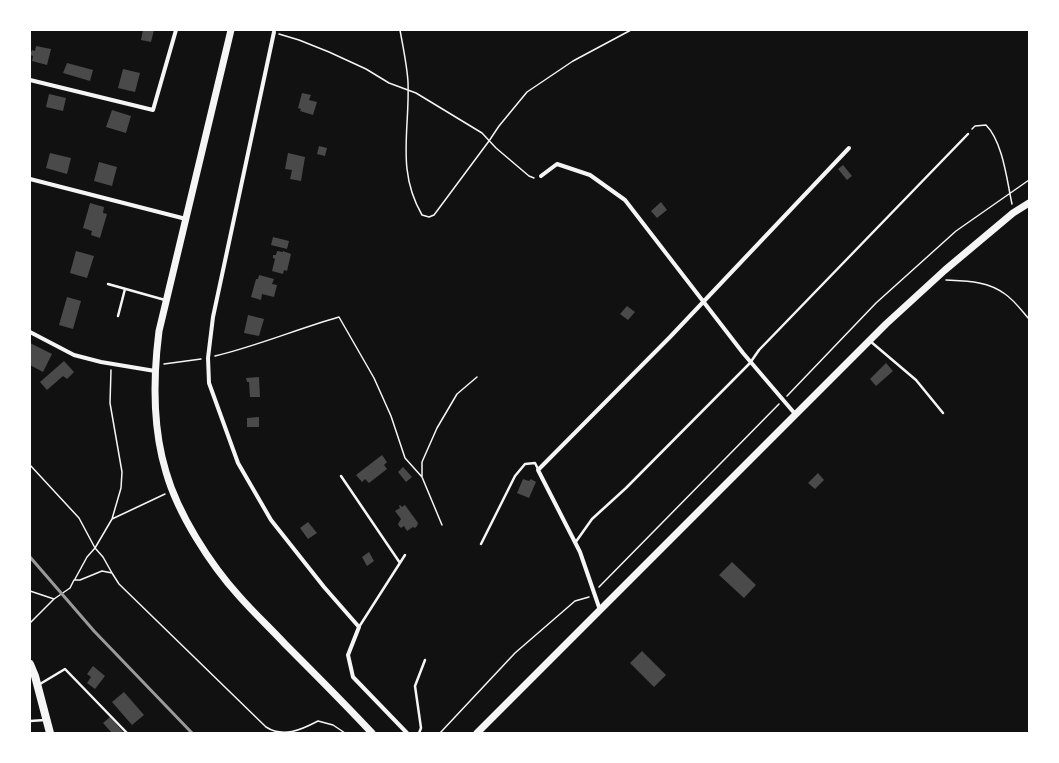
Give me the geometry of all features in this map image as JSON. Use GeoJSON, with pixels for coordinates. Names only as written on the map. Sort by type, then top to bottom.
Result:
{"type":"FeatureCollection","features":[{"type":"Feature","properties":{"kind":"main road"},"geometry":{"type":"LineString","coordinates":[[30,664],[50,733]]}},
{"type":"Feature","properties":{"kind":"street"},"geometry":{"type":"LineString","coordinates":[[30,80],[152,110],[176,30]]}},
{"type":"Feature","properties":{"kind":"street"},"geometry":{"type":"LineString","coordinates":[[231,30],[166,300],[160,331],[155,367],[154,394],[157,428],[166,472],[180,509],[199,542],[218,570],[238,596],[372,733]]}},
{"type":"Feature","properties":{"kind":"street"},"geometry":{"type":"LineString","coordinates":[[273,31],[213,317],[208,358],[209,382],[238,463],[271,520],[324,587],[359,627],[348,655],[353,677],[407,733]]}},
{"type":"Feature","properties":{"kind":"street"},"geometry":{"type":"LineString","coordinates":[[600,610],[575,543],[538,470],[670,337],[849,148]]}},
{"type":"Feature","properties":{"kind":"street"},"geometry":{"type":"LineString","coordinates":[[541,176],[557,164],[590,175],[625,200],[750,363],[796,415]]}},
{"type":"Feature","properties":{"kind":"street"},"geometry":{"type":"LineString","coordinates":[[30,180],[186,219]]}},
{"type":"Feature","properties":{"kind":"street"},"geometry":{"type":"LineString","coordinates":[[476,733],[870,340],[934,280],[1013,213],[1029,202]]}},
{"type":"Feature","properties":{"kind":"street"},"geometry":{"type":"LineString","coordinates":[[30,332],[74,355],[112,364],[155,367]]}},
{"type":"Feature","properties":{"kind":"lane"},"geometry":{"type":"LineString","coordinates":[[575,543],[592,519],[626,488],[750,363],[759,350],[968,134]]}},
{"type":"Feature","properties":{"kind":"lane"},"geometry":{"type":"LineString","coordinates":[[108,284],[166,300]]}},
{"type":"Feature","properties":{"kind":"lane"},"geometry":{"type":"LineString","coordinates":[[118,316],[125,289]]}},
{"type":"Feature","properties":{"kind":"lane"},"geometry":{"type":"LineString","coordinates":[[870,340],[916,380],[943,413]]}},
{"type":"Feature","properties":{"kind":"lane"},"geometry":{"type":"LineString","coordinates":[[481,544],[515,476],[526,464],[535,463],[538,470]]}},
{"type":"Feature","properties":{"kind":"lane"},"geometry":{"type":"LineString","coordinates":[[341,476],[400,563]]}},
{"type":"Feature","properties":{"kind":"lane"},"geometry":{"type":"LineString","coordinates":[[359,627],[405,555]]}},
{"type":"Feature","properties":{"kind":"lane"},"geometry":{"type":"LineString","coordinates":[[419,733],[421,728],[415,686],[425,660]]}},
{"type":"Feature","properties":{"kind":"lane"},"geometry":{"type":"LineString","coordinates":[[37,685],[65,669],[127,733]]}},
{"type":"Feature","properties":{"kind":"lane"},"geometry":{"type":"LineString","coordinates":[[30,721],[47,720]]}},
{"type":"Feature","properties":{"kind":"path"},"geometry":{"type":"LineString","coordinates":[[400,30],[408,80],[405,161],[409,182],[417,206],[422,215],[429,217],[434,215],[489,141],[498,126],[527,92],[573,61],[631,30]]}},
{"type":"Feature","properties":{"kind":"path"},"geometry":{"type":"LineString","coordinates":[[273,31],[330,52],[366,69],[389,83],[416,93],[482,133],[529,176],[535,178],[541,176]]}},
{"type":"Feature","properties":{"kind":"path"},"geometry":{"type":"LineString","coordinates":[[968,134],[975,126],[979,125],[986,125],[991,130],[1008,178],[1013,213]]}},
{"type":"Feature","properties":{"kind":"path"},"geometry":{"type":"LineString","coordinates":[[440,733],[515,653],[575,601],[589,597],[876,303],[956,231],[1029,180]]}},
{"type":"Feature","properties":{"kind":"path"},"geometry":{"type":"LineString","coordinates":[[934,280],[965,281],[987,284],[1006,294],[1029,319]]}},
{"type":"Feature","properties":{"kind":"path"},"geometry":{"type":"LineString","coordinates":[[155,367],[208,358],[339,317],[374,378],[391,416],[405,458],[422,477],[442,525]]}},
{"type":"Feature","properties":{"kind":"path"},"geometry":{"type":"LineString","coordinates":[[30,623],[54,599],[70,588],[87,557],[95,548],[112,519],[121,488],[122,472],[110,403],[112,364]]}},
{"type":"Feature","properties":{"kind":"path"},"geometry":{"type":"LineString","coordinates":[[422,477],[422,462],[437,428],[457,394],[477,377]]}},
{"type":"Feature","properties":{"kind":"path"},"geometry":{"type":"LineString","coordinates":[[30,464],[78,518],[95,548],[103,557],[119,584],[266,727],[273,732],[289,732],[304,728],[318,721],[333,724],[345,733]]}},
{"type":"Feature","properties":{"kind":"path"},"geometry":{"type":"LineString","coordinates":[[112,519],[151,502],[172,490]]}},
{"type":"Feature","properties":{"kind":"path"},"geometry":{"type":"LineString","coordinates":[[74,580],[80,580],[102,570],[112,573]]}},
{"type":"Feature","properties":{"kind":"path"},"geometry":{"type":"LineString","coordinates":[[30,591],[54,599]]}},
{"type":"Feature","properties":{"kind":"building"},"geometry":{"type":"Polygon","coordinates":[[[143,30],[154,30],[151,42],[141,40],[143,30]]]}},
{"type":"Feature","properties":{"kind":"building"},"geometry":{"type":"Polygon","coordinates":[[[36,46],[51,49],[47,65],[32,61],[33,56],[30,55],[32,50],[35,51],[36,46]]]}},
{"type":"Feature","properties":{"kind":"building"},"geometry":{"type":"Polygon","coordinates":[[[67,63],[93,70],[90,81],[63,73],[67,63]]]}},
{"type":"Feature","properties":{"kind":"building"},"geometry":{"type":"Polygon","coordinates":[[[123,69],[140,73],[135,92],[118,88],[123,69]]]}},
{"type":"Feature","properties":{"kind":"building"},"geometry":{"type":"Polygon","coordinates":[[[302,93],[311,95],[309,100],[317,102],[313,115],[300,111],[301,109],[298,108],[302,93]]]}},
{"type":"Feature","properties":{"kind":"building"},"geometry":{"type":"Polygon","coordinates":[[[49,94],[66,98],[63,111],[46,107],[49,94]]]}},
{"type":"Feature","properties":{"kind":"building"},"geometry":{"type":"Polygon","coordinates":[[[112,110],[131,116],[126,133],[106,127],[112,110]]]}},
{"type":"Feature","properties":{"kind":"building"},"geometry":{"type":"Polygon","coordinates":[[[319,146],[327,148],[325,156],[317,154],[319,146]]]}},
{"type":"Feature","properties":{"kind":"building"},"geometry":{"type":"Polygon","coordinates":[[[50,153],[71,158],[67,174],[46,168],[50,153]]]}},
{"type":"Feature","properties":{"kind":"building"},"geometry":{"type":"Polygon","coordinates":[[[288,153],[305,157],[301,181],[290,179],[292,170],[285,169],[288,153]]]}},
{"type":"Feature","properties":{"kind":"building"},"geometry":{"type":"Polygon","coordinates":[[[99,162],[117,167],[112,186],[94,181],[99,162]]]}},
{"type":"Feature","properties":{"kind":"building"},"geometry":{"type":"Polygon","coordinates":[[[843,165],[852,176],[847,180],[838,169],[843,165]]]}},
{"type":"Feature","properties":{"kind":"building"},"geometry":{"type":"Polygon","coordinates":[[[661,202],[667,210],[657,218],[651,211],[661,202]]]}},
{"type":"Feature","properties":{"kind":"building"},"geometry":{"type":"Polygon","coordinates":[[[90,203],[104,207],[103,213],[107,214],[100,238],[91,235],[92,231],[83,228],[90,203]]]}},
{"type":"Feature","properties":{"kind":"building"},"geometry":{"type":"Polygon","coordinates":[[[273,237],[289,241],[287,249],[271,245],[273,237]]]}},
{"type":"Feature","properties":{"kind":"building"},"geometry":{"type":"Polygon","coordinates":[[[76,251],[94,256],[87,278],[70,273],[76,251]]]}},
{"type":"Feature","properties":{"kind":"building"},"geometry":{"type":"Polygon","coordinates":[[[277,251],[283,251],[291,254],[287,271],[284,270],[283,274],[272,271],[275,259],[273,258],[273,255],[276,255],[277,251]]]}},
{"type":"Feature","properties":{"kind":"building"},"geometry":{"type":"Polygon","coordinates":[[[259,275],[274,279],[272,284],[277,285],[274,297],[262,294],[261,300],[251,297],[256,279],[258,279],[259,275]]]}},
{"type":"Feature","properties":{"kind":"building"},"geometry":{"type":"Polygon","coordinates":[[[67,297],[81,301],[73,329],[59,325],[67,297]]]}},
{"type":"Feature","properties":{"kind":"building"},"geometry":{"type":"Polygon","coordinates":[[[627,306],[635,312],[628,320],[620,314],[627,306]]]}},
{"type":"Feature","properties":{"kind":"building"},"geometry":{"type":"Polygon","coordinates":[[[248,315],[264,319],[259,336],[244,333],[248,315]]]}},
{"type":"Feature","properties":{"kind":"building"},"geometry":{"type":"Polygon","coordinates":[[[30,343],[52,354],[43,372],[30,365],[30,343]]]}},
{"type":"Feature","properties":{"kind":"building"},"geometry":{"type":"Polygon","coordinates":[[[64,361],[74,372],[67,379],[63,376],[47,390],[40,382],[64,361]]]}},
{"type":"Feature","properties":{"kind":"building"},"geometry":{"type":"Polygon","coordinates":[[[886,363],[893,371],[876,386],[870,379],[886,363]]]}},
{"type":"Feature","properties":{"kind":"building"},"geometry":{"type":"Polygon","coordinates":[[[259,377],[260,397],[250,397],[249,382],[247,382],[246,378],[259,377]]]}},
{"type":"Feature","properties":{"kind":"building"},"geometry":{"type":"Polygon","coordinates":[[[259,417],[259,427],[247,427],[247,418],[259,417]]]}},
{"type":"Feature","properties":{"kind":"building"},"geometry":{"type":"Polygon","coordinates":[[[382,455],[387,462],[384,465],[387,469],[369,483],[365,479],[362,482],[356,475],[382,455]]]}},
{"type":"Feature","properties":{"kind":"building"},"geometry":{"type":"Polygon","coordinates":[[[403,467],[412,477],[406,482],[398,472],[403,467]]]}},
{"type":"Feature","properties":{"kind":"building"},"geometry":{"type":"Polygon","coordinates":[[[818,473],[824,480],[815,489],[808,483],[818,473]]]}},
{"type":"Feature","properties":{"kind":"building"},"geometry":{"type":"Polygon","coordinates":[[[523,479],[529,481],[531,479],[536,482],[529,498],[517,493],[523,479]]]}},
{"type":"Feature","properties":{"kind":"building"},"geometry":{"type":"Polygon","coordinates":[[[400,505],[402,507],[405,505],[418,523],[415,528],[413,527],[407,531],[404,526],[401,528],[399,526],[398,524],[401,519],[395,511],[400,508],[400,505]]]}},
{"type":"Feature","properties":{"kind":"building"},"geometry":{"type":"Polygon","coordinates":[[[308,522],[317,533],[308,539],[300,528],[308,522]]]}},
{"type":"Feature","properties":{"kind":"building"},"geometry":{"type":"Polygon","coordinates":[[[369,552],[374,561],[367,566],[362,557],[369,552]]]}},
{"type":"Feature","properties":{"kind":"building"},"geometry":{"type":"Polygon","coordinates":[[[732,562],[756,585],[744,598],[719,575],[732,562]]]}},
{"type":"Feature","properties":{"kind":"building"},"geometry":{"type":"Polygon","coordinates":[[[642,651],[666,675],[654,687],[630,663],[642,651]]]}},
{"type":"Feature","properties":{"kind":"building"},"geometry":{"type":"Polygon","coordinates":[[[93,666],[105,676],[95,689],[87,683],[91,677],[87,674],[93,666]]]}},
{"type":"Feature","properties":{"kind":"building"},"geometry":{"type":"Polygon","coordinates":[[[124,692],[144,715],[132,725],[112,702],[124,692]]]}},
{"type":"Feature","properties":{"kind":"building"},"geometry":{"type":"Polygon","coordinates":[[[110,717],[124,733],[112,733],[103,723],[110,717]]]}},
{"type":"Feature","properties":{"kind":"railway"},"geometry":{"type":"LineString","coordinates":[[30,557],[94,631],[192,733]]}}]}
